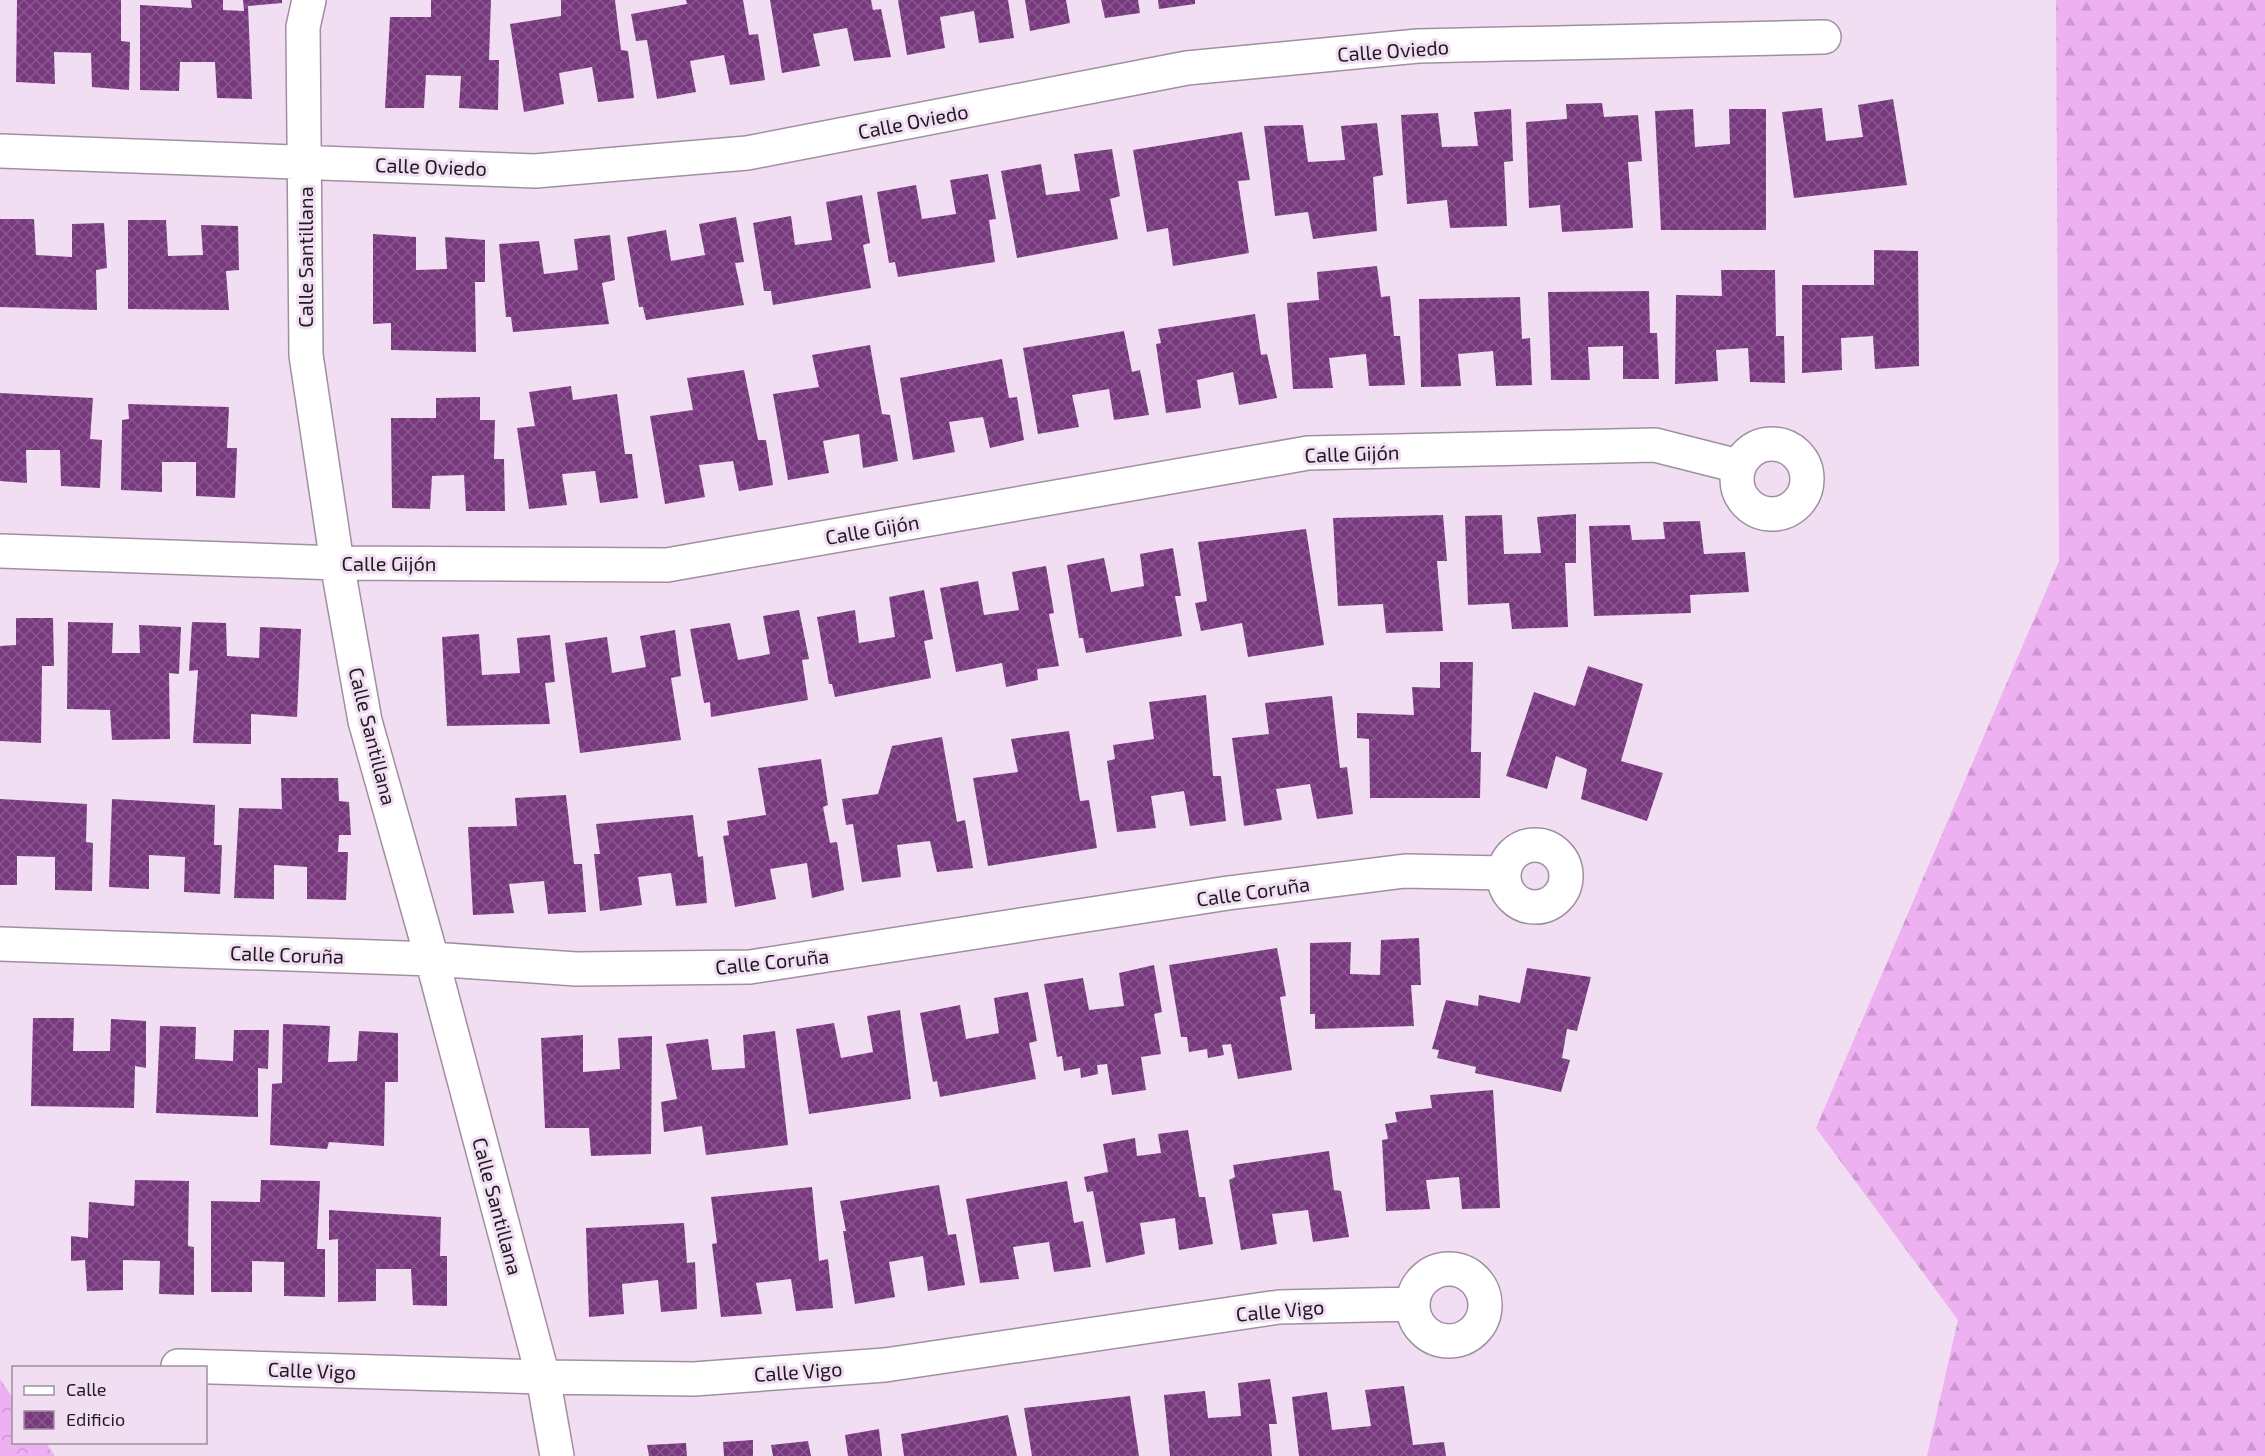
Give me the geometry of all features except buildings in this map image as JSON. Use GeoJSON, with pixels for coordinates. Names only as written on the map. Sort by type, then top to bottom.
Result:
{"type":"FeatureCollection","features":[{"type":"Feature","properties":{"kind":"street","name":"Calle Santillana"},"geometry":{"type":"LineString","coordinates":[[309,0],[303,27],[306,355],[337,563],[365,721],[432,959],[543,1377],[557,1456]]}},
{"type":"Feature","properties":{"kind":"street","name":"Calle Oviedo"},"geometry":{"type":"LineString","coordinates":[[0,151],[535,171],[747,153],[1198,67],[1418,46],[1824,37]]}},
{"type":"Feature","properties":{"kind":"street","name":"Calle Gijón"},"geometry":{"type":"LineString","coordinates":[[0,550],[337,563],[667,565],[1308,453],[1655,445],[1738,466]]}},
{"type":"Feature","properties":{"kind":"street","name":"Calle Coruña"},"geometry":{"type":"LineString","coordinates":[[0,944],[432,959],[576,969],[750,967],[1228,893],[1393,872],[1504,873]]}},
{"type":"Feature","properties":{"kind":"street","name":"Calle Vigo"},"geometry":{"type":"LineString","coordinates":[[207,1367],[694,1379],[885,1365],[1279,1307],[1413,1304]]}},
{"type":"Feature","properties":{"kind":"green space"},"geometry":{"type":"Polygon","coordinates":[[[2056,0],[2265,0],[2265,1456],[1927,1456],[1958,1320],[1816,1128],[2059,561],[2056,0]]]}},
{"type":"Feature","properties":{"kind":"green space"},"geometry":{"type":"Polygon","coordinates":[[[0,1379],[12,1397],[12,1444],[47,1444],[55,1456],[0,1456],[0,1379]]]}}]}
